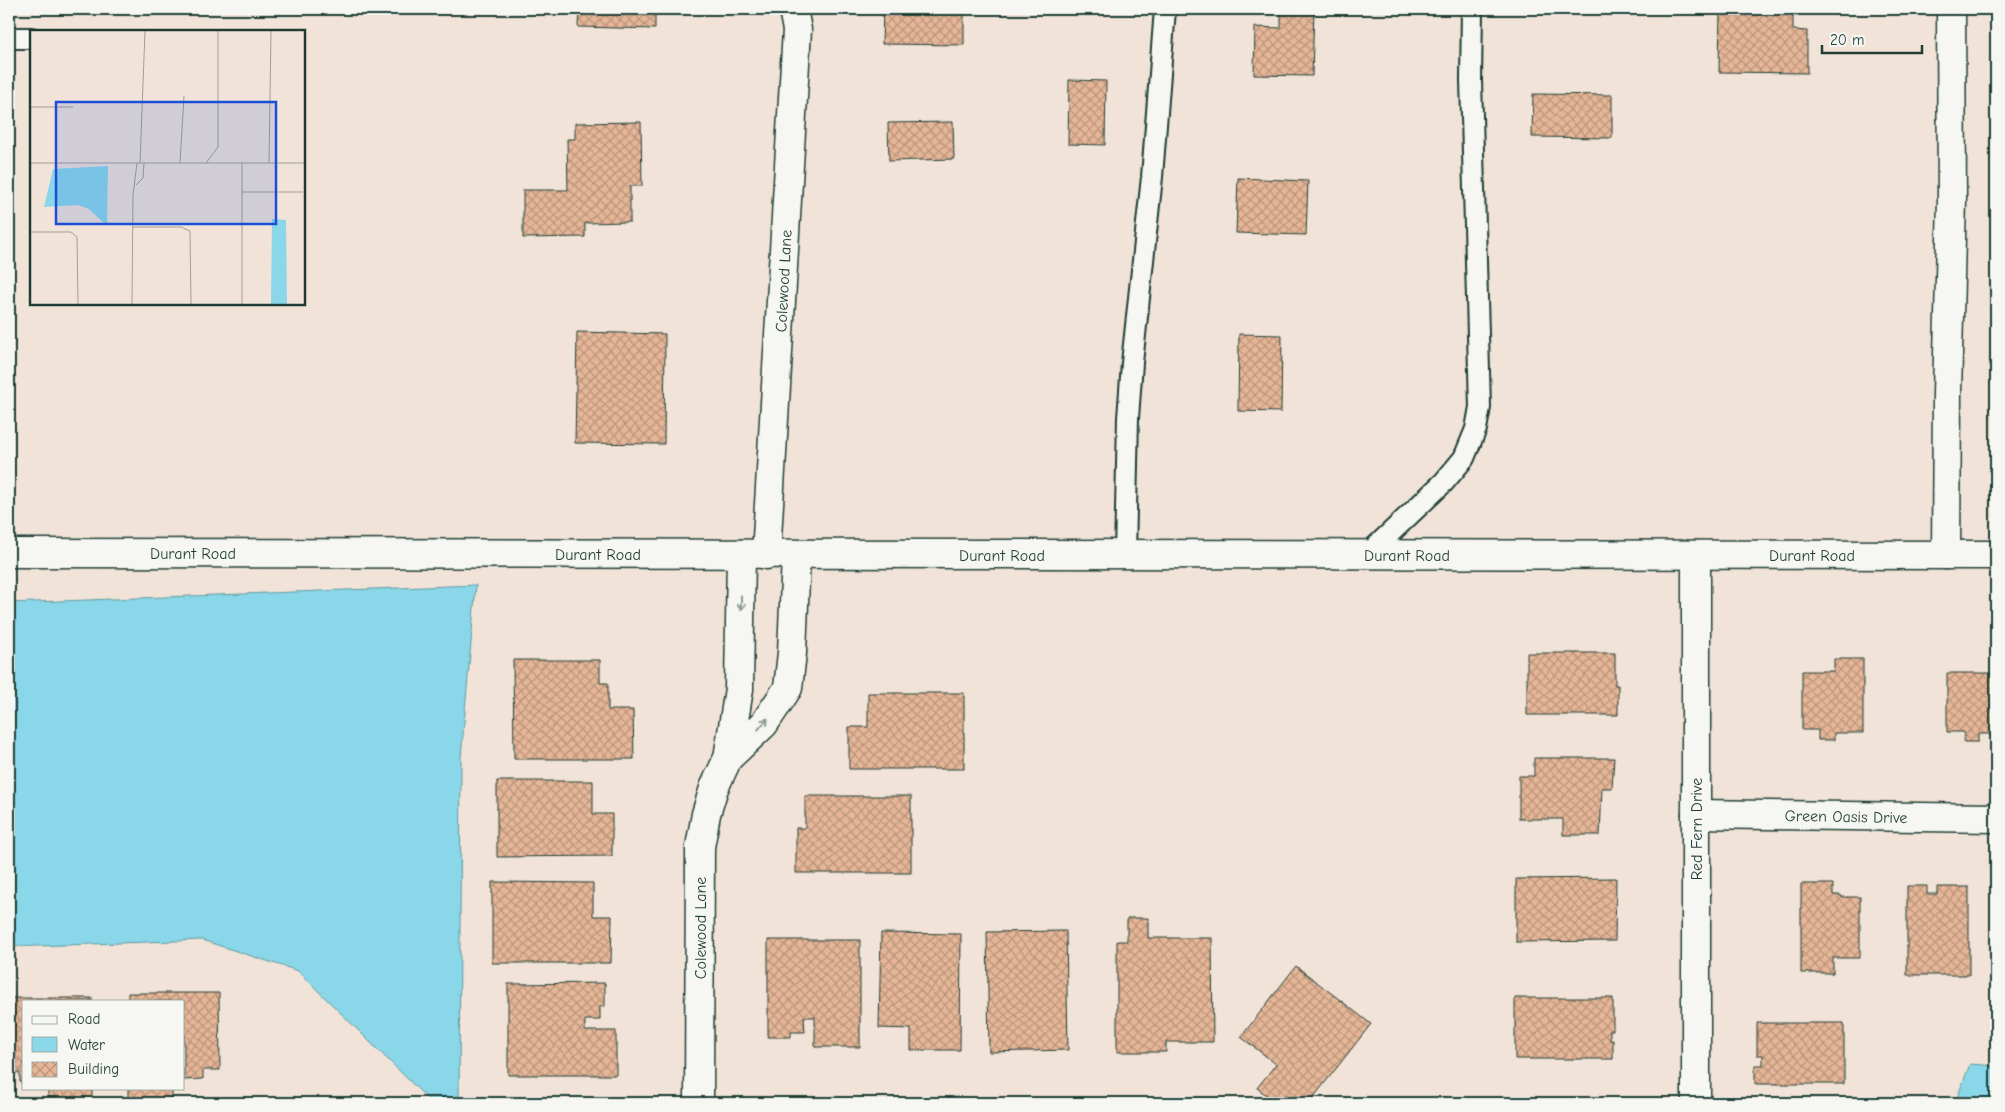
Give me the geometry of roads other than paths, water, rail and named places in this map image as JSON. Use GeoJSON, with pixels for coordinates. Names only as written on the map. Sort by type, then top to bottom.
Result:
{"type":"FeatureCollection","features":[{"type":"Feature","properties":{"kind":"street","name":"Colewood Lane"},"geometry":{"type":"LineString","coordinates":[[699,1103],[700,847],[706,814],[714,788],[728,758],[739,689],[754,554],[798,30],[793,9]]}},
{"type":"Feature","properties":{"kind":"street"},"geometry":{"type":"LineString","coordinates":[[1946,555],[1947,394],[1952,200],[1951,9]]}},
{"type":"Feature","properties":{"kind":"street","name":"Durant Road"},"geometry":{"type":"LineString","coordinates":[[9,553],[1996,555]]}},
{"type":"Feature","properties":{"kind":"street","name":"Colewood Lane"},"geometry":{"type":"LineString","coordinates":[[728,758],[764,724],[788,688],[792,653],[796,555]]}},
{"type":"Feature","properties":{"kind":"street","name":"Red Fern Drive"},"geometry":{"type":"LineString","coordinates":[[1696,555],[1696,1103]]}},
{"type":"Feature","properties":{"kind":"street","name":"Green Oasis Drive"},"geometry":{"type":"LineString","coordinates":[[1696,814],[1996,818]]}},
{"type":"Feature","properties":{"kind":"lane"},"geometry":{"type":"LineString","coordinates":[[1125,555],[1128,418],[1152,177],[1165,9]]}},
{"type":"Feature","properties":{"kind":"lane"},"geometry":{"type":"LineString","coordinates":[[1366,555],[1444,482],[1464,458],[1476,429],[1480,406],[1471,80],[1472,9]]}},
{"type":"Feature","properties":{"kind":"lane"},"geometry":{"type":"LineString","coordinates":[[9,38],[30,38]]}},
{"type":"Feature","properties":{"kind":"water"},"geometry":{"type":"Polygon","coordinates":[[[476,585],[461,757],[459,1103],[432,1103],[298,971],[202,940],[9,947],[9,603],[476,585]]]}},
{"type":"Feature","properties":{"kind":"water"},"geometry":{"type":"Polygon","coordinates":[[[1970,1064],[1996,1066],[1996,1103],[1955,1103],[1970,1064]]]}}]}
